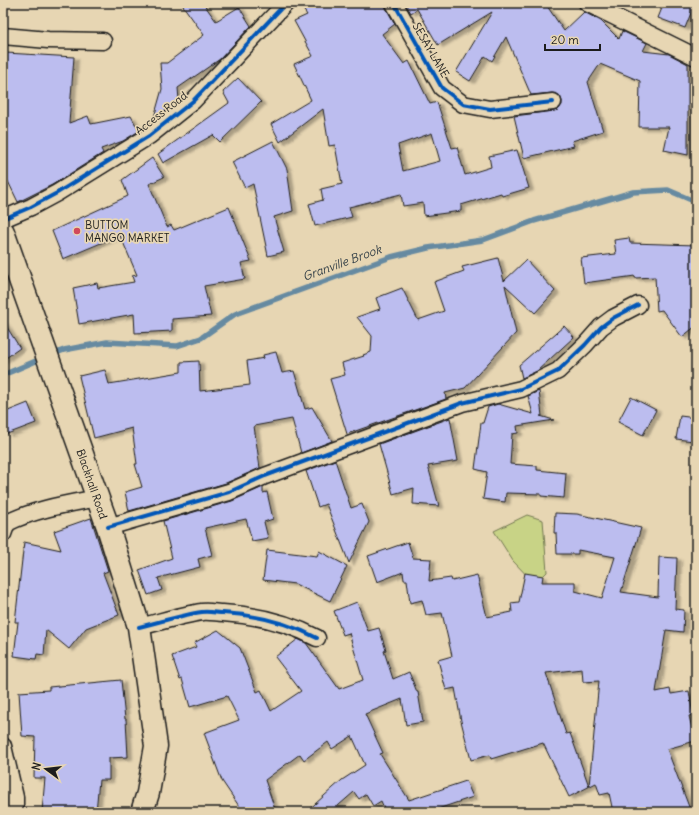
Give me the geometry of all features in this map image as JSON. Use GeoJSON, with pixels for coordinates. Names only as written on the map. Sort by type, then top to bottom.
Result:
{"type":"FeatureCollection","features":[{"type":"Feature","properties":{"kind":"main road","name":"Blackhall Road"},"geometry":{"type":"LineString","coordinates":[[3,232],[98,498],[140,627],[156,746],[148,793],[142,812]]}},
{"type":"Feature","properties":{"kind":"street","name":"Access Road"},"geometry":{"type":"LineString","coordinates":[[3,219],[31,207],[57,193],[149,136],[193,101],[286,3]]}},
{"type":"Feature","properties":{"kind":"street","name":"SESAY LANE"},"geometry":{"type":"LineString","coordinates":[[394,3],[442,88],[464,104],[490,109],[553,102]]}},
{"type":"Feature","properties":{"kind":"street"},"geometry":{"type":"LineString","coordinates":[[587,3],[696,57]]}},
{"type":"Feature","properties":{"kind":"street"},"geometry":{"type":"LineString","coordinates":[[3,36],[48,40],[103,41]]}},
{"type":"Feature","properties":{"kind":"street"},"geometry":{"type":"LineString","coordinates":[[108,527],[229,492],[265,476],[462,403],[521,389],[538,382],[558,371],[601,327],[613,318],[638,305]]}},
{"type":"Feature","properties":{"kind":"street"},"geometry":{"type":"LineString","coordinates":[[3,534],[7,523],[20,516],[98,498]]}},
{"type":"Feature","properties":{"kind":"street"},"geometry":{"type":"LineString","coordinates":[[140,627],[179,617],[211,612],[272,619],[300,629],[317,638]]}},
{"type":"Feature","properties":{"kind":"street"},"geometry":{"type":"LineString","coordinates":[[3,746],[15,797],[15,812]]}},
{"type":"Feature","properties":{"kind":"green space"},"geometry":{"type":"Polygon","coordinates":[[[527,515],[543,520],[547,572],[535,584],[513,561],[494,531],[527,515]]]}},
{"type":"Feature","properties":{"kind":"building"},"geometry":{"type":"Polygon","coordinates":[[[181,3],[203,3],[216,21],[239,7],[251,26],[220,59],[178,88],[179,100],[153,121],[162,89],[160,63],[167,63],[204,35],[181,3]]]}},
{"type":"Feature","properties":{"kind":"building"},"geometry":{"type":"Polygon","coordinates":[[[299,3],[385,3],[386,8],[395,24],[382,34],[404,64],[409,61],[430,104],[437,102],[452,148],[457,147],[465,175],[491,167],[489,156],[517,150],[529,188],[502,196],[501,193],[461,205],[461,211],[424,216],[423,203],[403,206],[401,194],[349,207],[352,217],[315,226],[309,204],[323,200],[321,189],[342,184],[335,145],[329,146],[323,109],[280,142],[271,124],[311,100],[294,64],[313,56],[294,21],[307,15],[299,3]],[[432,133],[398,145],[403,171],[440,161],[432,133]]]}},
{"type":"Feature","properties":{"kind":"building"},"geometry":{"type":"Polygon","coordinates":[[[405,3],[545,3],[564,31],[584,12],[601,21],[619,39],[622,31],[647,43],[643,51],[669,54],[688,64],[688,155],[664,150],[669,127],[639,127],[640,81],[600,64],[588,82],[603,131],[572,141],[574,146],[524,158],[514,116],[558,110],[562,105],[560,96],[552,93],[531,95],[506,37],[492,61],[485,56],[470,81],[456,72],[492,12],[438,45],[417,9],[411,13],[405,3]]]}},
{"type":"Feature","properties":{"kind":"building"},"geometry":{"type":"Polygon","coordinates":[[[664,3],[695,3],[685,28],[658,18],[664,3]]]}},
{"type":"Feature","properties":{"kind":"building"},"geometry":{"type":"Polygon","coordinates":[[[6,53],[74,57],[69,123],[88,116],[91,124],[131,116],[139,131],[123,141],[101,149],[103,153],[52,185],[18,202],[3,171],[3,102],[6,53]]]}},
{"type":"Feature","properties":{"kind":"building"},"geometry":{"type":"Polygon","coordinates":[[[238,78],[261,102],[220,142],[213,135],[163,163],[158,154],[229,103],[223,92],[238,78]]]}},
{"type":"Feature","properties":{"kind":"building"},"geometry":{"type":"Polygon","coordinates":[[[273,141],[287,169],[293,211],[274,217],[284,252],[268,256],[253,184],[245,188],[232,162],[273,141]]]}},
{"type":"Feature","properties":{"kind":"building"},"geometry":{"type":"Polygon","coordinates":[[[152,158],[164,177],[149,184],[167,227],[171,225],[174,230],[229,207],[251,261],[241,263],[245,279],[204,286],[211,316],[172,319],[172,331],[135,333],[134,314],[79,324],[73,288],[97,283],[98,288],[134,282],[132,276],[137,275],[120,235],[63,259],[52,231],[128,196],[122,180],[152,158]]]}},
{"type":"Feature","properties":{"kind":"building"},"geometry":{"type":"Polygon","coordinates":[[[629,238],[630,243],[696,245],[696,326],[682,337],[662,310],[657,311],[655,277],[635,278],[635,276],[584,283],[581,258],[616,254],[614,240],[629,238]]]}},
{"type":"Feature","properties":{"kind":"building"},"geometry":{"type":"Polygon","coordinates":[[[498,258],[504,281],[526,260],[555,291],[535,313],[505,285],[516,333],[465,388],[445,393],[446,399],[347,434],[330,379],[345,375],[342,363],[364,356],[363,355],[371,352],[372,336],[357,317],[380,309],[376,298],[402,288],[418,320],[444,311],[434,282],[464,271],[462,267],[498,258]]]}},
{"type":"Feature","properties":{"kind":"building"},"geometry":{"type":"Polygon","coordinates":[[[3,321],[20,348],[3,360],[3,321]]]}},
{"type":"Feature","properties":{"kind":"building"},"geometry":{"type":"Polygon","coordinates":[[[564,326],[574,337],[537,371],[522,378],[519,365],[564,326]]]}},
{"type":"Feature","properties":{"kind":"building"},"geometry":{"type":"Polygon","coordinates":[[[276,352],[282,373],[294,371],[305,409],[312,407],[332,441],[301,453],[292,419],[254,426],[260,468],[226,483],[129,511],[125,492],[142,487],[135,464],[137,464],[132,428],[94,438],[79,376],[105,370],[109,384],[181,372],[181,362],[199,361],[200,391],[250,385],[247,361],[264,358],[263,355],[276,352]]]}},
{"type":"Feature","properties":{"kind":"building"},"geometry":{"type":"Polygon","coordinates":[[[539,391],[542,416],[540,416],[554,420],[517,426],[518,433],[512,434],[510,464],[537,466],[537,470],[566,473],[564,498],[541,496],[541,494],[506,493],[505,502],[483,499],[487,472],[475,469],[481,423],[483,423],[488,407],[498,404],[533,414],[528,396],[539,391]]]}},
{"type":"Feature","properties":{"kind":"building"},"geometry":{"type":"Polygon","coordinates":[[[631,397],[656,410],[643,435],[618,422],[631,397]]]}},
{"type":"Feature","properties":{"kind":"building"},"geometry":{"type":"Polygon","coordinates":[[[28,403],[36,423],[7,434],[3,423],[3,413],[28,403]]]}},
{"type":"Feature","properties":{"kind":"building"},"geometry":{"type":"Polygon","coordinates":[[[680,416],[696,418],[694,441],[676,439],[680,416]]]}},
{"type":"Feature","properties":{"kind":"building"},"geometry":{"type":"Polygon","coordinates":[[[450,418],[458,461],[428,466],[439,506],[413,504],[414,488],[393,494],[379,444],[450,418]]]}},
{"type":"Feature","properties":{"kind":"building"},"geometry":{"type":"Polygon","coordinates":[[[335,460],[351,508],[362,504],[369,522],[349,563],[326,504],[318,507],[306,471],[335,460]]]}},
{"type":"Feature","properties":{"kind":"building"},"geometry":{"type":"Polygon","coordinates":[[[263,487],[263,493],[267,492],[273,519],[264,522],[268,538],[252,541],[246,519],[205,528],[212,555],[198,559],[200,567],[158,578],[162,590],[148,595],[139,570],[172,558],[163,521],[232,501],[263,487]]]}},
{"type":"Feature","properties":{"kind":"building"},"geometry":{"type":"Polygon","coordinates":[[[555,513],[577,514],[641,528],[621,592],[658,597],[659,557],[677,558],[675,609],[684,610],[683,632],[666,630],[656,692],[670,689],[671,694],[689,691],[693,715],[689,716],[695,741],[667,749],[691,812],[613,812],[609,793],[600,795],[596,783],[569,797],[543,743],[491,759],[490,755],[471,760],[461,721],[455,688],[446,690],[438,660],[452,656],[442,613],[426,615],[422,600],[410,603],[407,580],[404,580],[403,572],[377,582],[368,556],[408,542],[413,558],[431,559],[429,581],[451,578],[452,581],[477,575],[487,617],[512,612],[511,603],[519,602],[525,573],[543,576],[542,582],[575,582],[575,591],[602,598],[615,557],[578,550],[578,554],[557,554],[556,533],[554,533],[555,513]],[[582,669],[546,673],[566,734],[570,733],[589,786],[599,681],[583,682],[582,669]]]}},
{"type":"Feature","properties":{"kind":"building"},"geometry":{"type":"Polygon","coordinates":[[[91,518],[108,571],[103,573],[119,615],[86,628],[69,649],[46,630],[44,655],[37,654],[36,659],[14,656],[18,622],[15,622],[24,542],[61,550],[54,531],[91,518]]]}},
{"type":"Feature","properties":{"kind":"building"},"geometry":{"type":"Polygon","coordinates":[[[267,550],[317,556],[319,551],[347,566],[330,601],[295,584],[263,580],[267,550]]]}},
{"type":"Feature","properties":{"kind":"building"},"geometry":{"type":"Polygon","coordinates":[[[357,602],[368,631],[379,628],[386,650],[384,651],[393,679],[409,672],[418,692],[423,722],[406,725],[402,699],[365,714],[383,753],[380,754],[409,800],[466,781],[473,797],[429,812],[382,812],[382,809],[384,808],[381,801],[373,806],[366,794],[359,799],[354,792],[331,812],[306,812],[342,780],[365,765],[352,736],[332,749],[328,742],[304,760],[300,754],[265,780],[276,812],[243,812],[222,781],[204,733],[239,720],[227,696],[190,707],[182,679],[180,680],[172,656],[196,647],[194,643],[218,630],[240,648],[257,692],[261,690],[271,711],[301,691],[275,657],[298,639],[306,643],[339,689],[363,680],[349,633],[343,635],[334,611],[357,602]]]}},
{"type":"Feature","properties":{"kind":"building"},"geometry":{"type":"Polygon","coordinates":[[[121,680],[126,719],[128,757],[109,758],[109,780],[99,780],[96,812],[42,812],[45,778],[34,778],[35,737],[22,736],[19,692],[49,690],[49,687],[121,680]]]}},
{"type":"Feature","properties":{"kind":"waterway","name":"Granville Brook"},"geometry":{"type":"LineString","coordinates":[[51,355],[64,350],[107,342],[177,346],[201,338],[235,314],[391,257],[428,248],[483,240],[534,221],[633,192],[668,190],[696,202]]}},
{"type":"Feature","properties":{"kind":"waterway","name":"Granville Brook"},"geometry":{"type":"LineString","coordinates":[[3,375],[43,358]]}},
{"type":"Feature","properties":{"kind":"cycle path"},"geometry":{"type":"LineString","coordinates":[[3,219],[31,207],[57,193],[149,136],[193,101],[286,3]]}},
{"type":"Feature","properties":{"kind":"cycle path"},"geometry":{"type":"LineString","coordinates":[[394,3],[442,88],[463,104],[490,109],[553,102]]}},
{"type":"Feature","properties":{"kind":"cycle path"},"geometry":{"type":"LineString","coordinates":[[108,527],[229,492],[265,476],[462,403],[521,389],[558,371],[601,327],[613,318],[638,305]]}},
{"type":"Feature","properties":{"kind":"cycle path"},"geometry":{"type":"LineString","coordinates":[[139,627],[186,615],[210,612],[236,614],[272,620],[306,632],[317,638]]}},
{"type":"Feature","properties":{"kind":"place","name":"BUTTOM MANGO MARKET"},"geometry":{"type":"Point","coordinates":[77,231]}}]}
